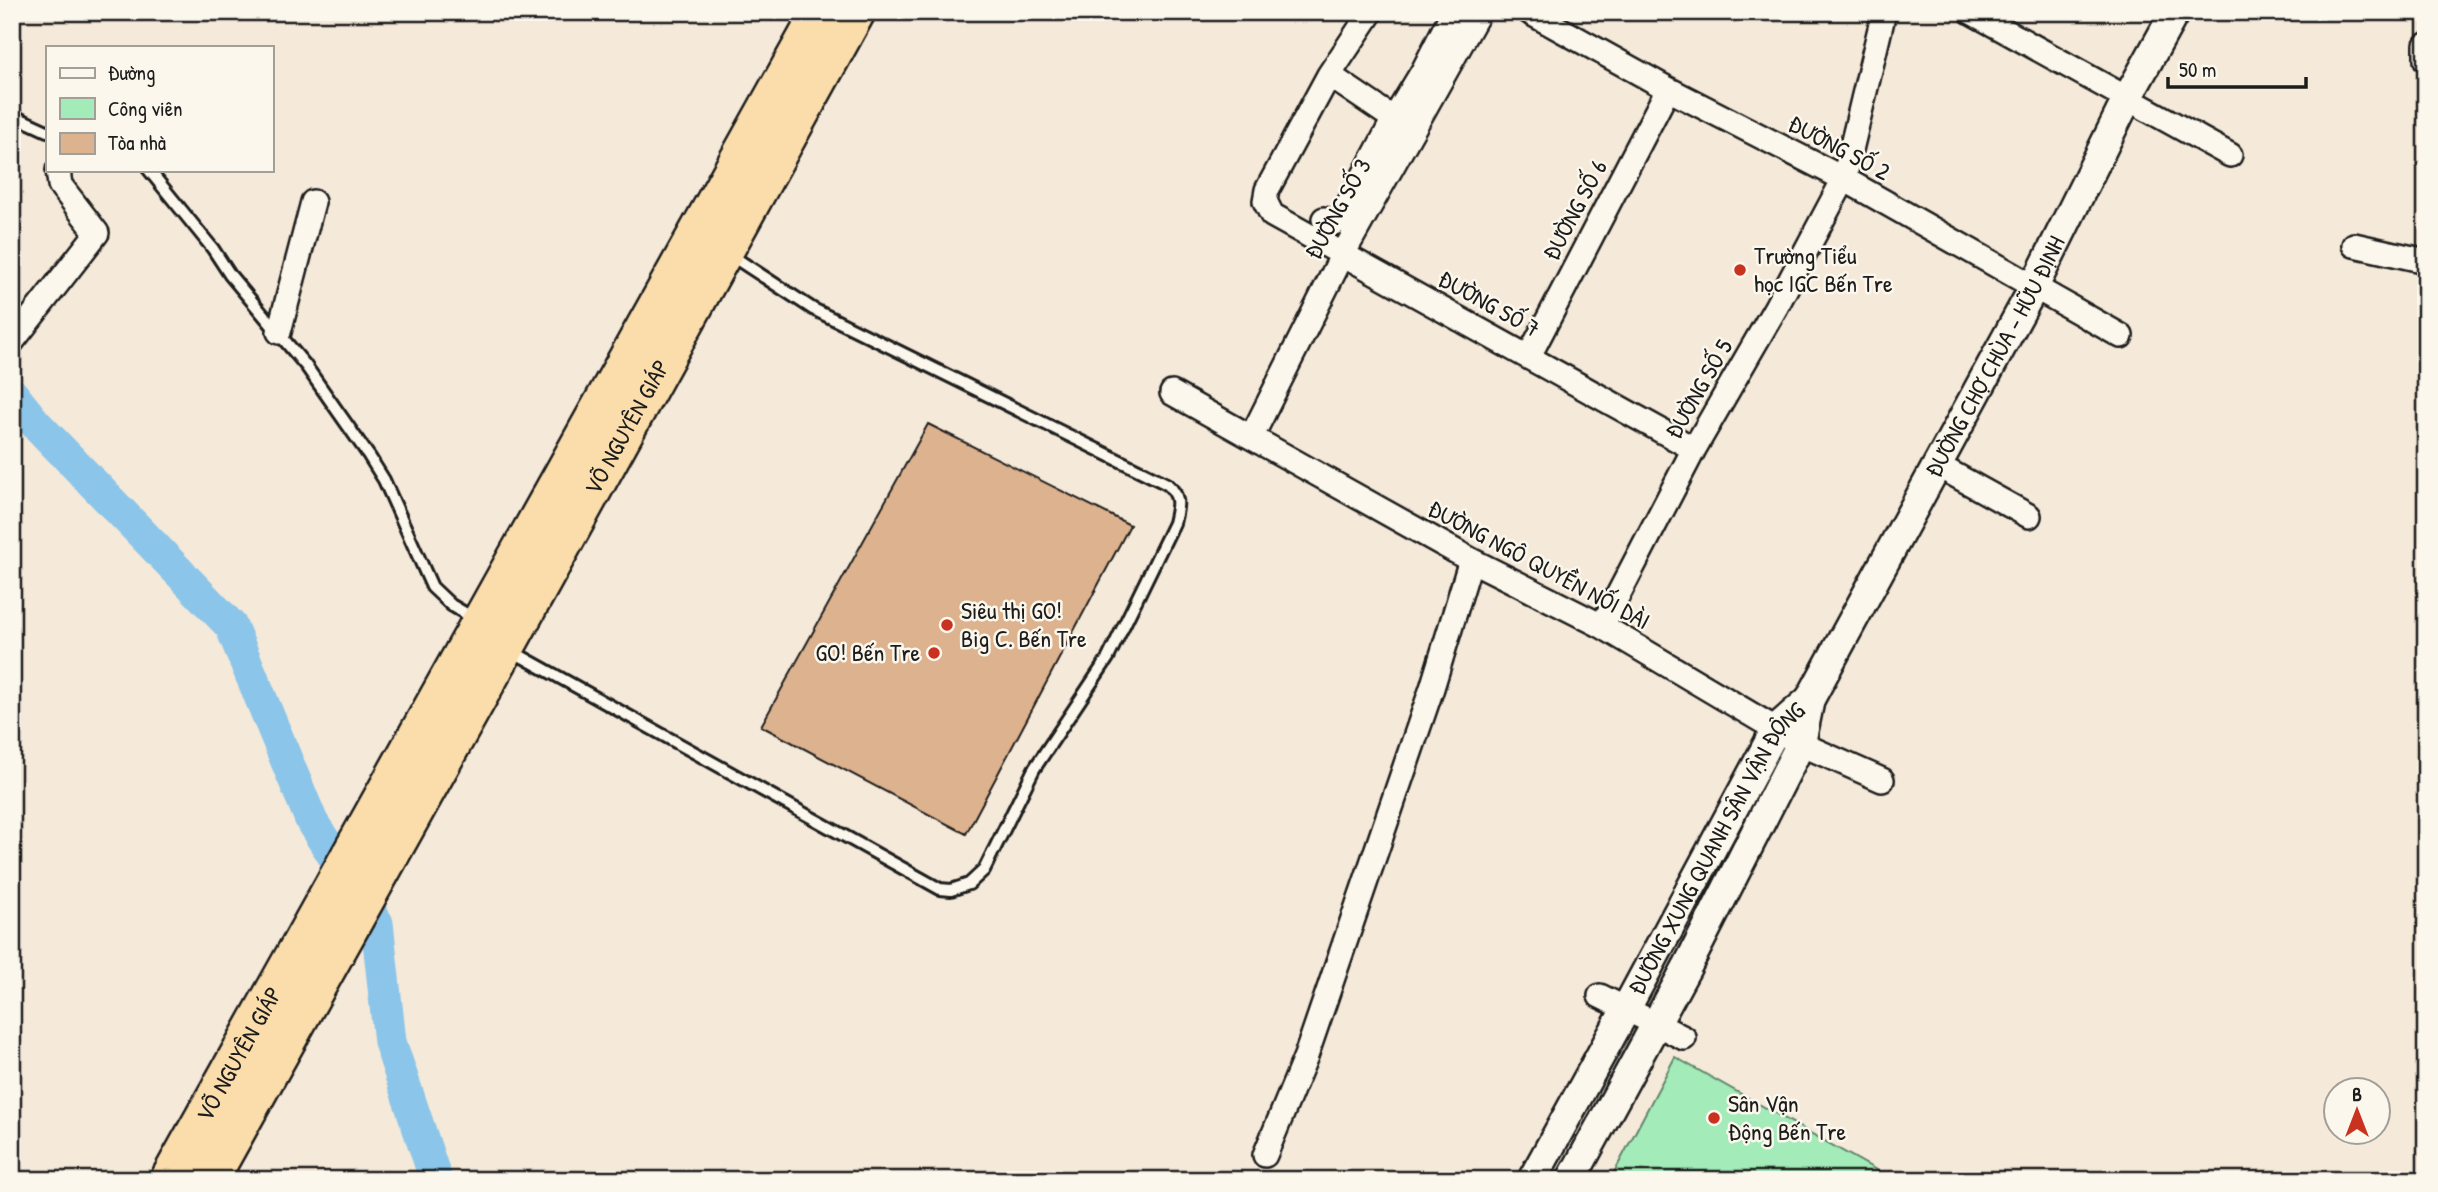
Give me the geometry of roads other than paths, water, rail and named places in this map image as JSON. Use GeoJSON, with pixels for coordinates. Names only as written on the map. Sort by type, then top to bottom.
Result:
{"type":"FeatureCollection","features":[{"type":"Feature","properties":{"kind":"highway","name":"VÕ NGUYÊN GIÁP"},"geometry":{"type":"LineString","coordinates":[[169,1180],[377,810],[493,635],[724,251],[835,18]]}},
{"type":"Feature","properties":{"kind":"highway","name":"VÕ NGUYÊN GIÁP"},"geometry":{"type":"LineString","coordinates":[[209,1180],[397,842],[493,635],[835,18]]}},
{"type":"Feature","properties":{"kind":"street"},"geometry":{"type":"LineString","coordinates":[[1371,12],[1329,75],[1394,118]]}},
{"type":"Feature","properties":{"kind":"street"},"geometry":{"type":"LineString","coordinates":[[1324,219],[1334,223],[1340,220],[1453,12]]}},
{"type":"Feature","properties":{"kind":"street","name":"ĐƯỜNG SỐ 3"},"geometry":{"type":"LineString","coordinates":[[1251,436],[1343,254],[1479,12]]}},
{"type":"Feature","properties":{"kind":"street","name":"ĐƯỜNG SỐ 2"},"geometry":{"type":"LineString","coordinates":[[1529,12],[1668,89],[1844,179],[2121,336]]}},
{"type":"Feature","properties":{"kind":"street","name":"ĐƯỜNG SỐ 5"},"geometry":{"type":"LineString","coordinates":[[1602,626],[1694,449],[1776,307],[1844,179],[1884,12]]}},
{"type":"Feature","properties":{"kind":"street"},"geometry":{"type":"LineString","coordinates":[[1971,12],[2230,155]]}},
{"type":"Feature","properties":{"kind":"street","name":"ĐƯỜNG CHỢ CHÙA - HỮU ĐỊNH"},"geometry":{"type":"LineString","coordinates":[[1810,699],[2034,287],[2127,99],[2175,12]]}},
{"type":"Feature","properties":{"kind":"street"},"geometry":{"type":"LineString","coordinates":[[2426,45],[2426,60]]}},
{"type":"Feature","properties":{"kind":"street","name":"ĐƯỜNG SỐ 7"},"geometry":{"type":"LineString","coordinates":[[1329,75],[1267,190],[1265,201],[1272,215],[1694,449]]}},
{"type":"Feature","properties":{"kind":"street","name":"ĐƯỜNG SỐ 6"},"geometry":{"type":"LineString","coordinates":[[1529,356],[1668,89]]}},
{"type":"Feature","properties":{"kind":"street"},"geometry":{"type":"LineString","coordinates":[[12,342],[97,233],[60,185],[58,172]]}},
{"type":"Feature","properties":{"kind":"street"},"geometry":{"type":"LineString","coordinates":[[279,332],[313,202]]}},
{"type":"Feature","properties":{"kind":"street"},"geometry":{"type":"LineString","coordinates":[[2354,245],[2426,261]]}},
{"type":"Feature","properties":{"kind":"street","name":"ĐƯỜNG NGÔ QUYỀN NỐI DÀI"},"geometry":{"type":"LineString","coordinates":[[1172,393],[1471,561],[1602,626],[1801,743],[1882,780]]}},
{"type":"Feature","properties":{"kind":"street"},"geometry":{"type":"LineString","coordinates":[[1937,465],[2029,516]]}},
{"type":"Feature","properties":{"kind":"street"},"geometry":{"type":"LineString","coordinates":[[1265,1155],[1306,1056],[1432,688],[1471,561]]}},
{"type":"Feature","properties":{"kind":"street","name":"ĐƯỜNG XUNG QUANH SÂN VẬN ĐỘNG"},"geometry":{"type":"LineString","coordinates":[[1532,1180],[1776,729],[1810,699]]}},
{"type":"Feature","properties":{"kind":"street","name":"ĐƯỜNG XUNG QUANH SÂN VẬN ĐỘNG"},"geometry":{"type":"LineString","coordinates":[[1571,1180],[1656,1024],[1801,743],[1810,699]]}},
{"type":"Feature","properties":{"kind":"street"},"geometry":{"type":"LineString","coordinates":[[1600,996],[1684,1038]]}},
{"type":"Feature","properties":{"kind":"lane"},"geometry":{"type":"LineString","coordinates":[[12,114],[46,131]]}},
{"type":"Feature","properties":{"kind":"lane"},"geometry":{"type":"LineString","coordinates":[[151,172],[213,249],[230,275],[306,366],[384,480],[432,587],[451,605],[493,635],[940,890],[951,890],[969,884],[984,870],[1034,769],[1108,658],[1174,523],[1179,501],[1174,490],[1167,484],[813,309],[724,251]]}},
{"type":"Feature","properties":{"kind":"waterway"},"geometry":{"type":"LineString","coordinates":[[12,394],[36,424],[231,626],[312,822],[377,923],[390,1042],[436,1180]]}},
{"type":"Feature","properties":{"kind":"place","name":"Trường Tiểu học IGC Bến Tre"},"geometry":{"type":"Point","coordinates":[1740,270]}},
{"type":"Feature","properties":{"kind":"place","name":"Siêu thị GO! Big C. Bến Tre"},"geometry":{"type":"Point","coordinates":[947,625]}},
{"type":"Feature","properties":{"kind":"place","name":"GO! Bến Tre"},"geometry":{"type":"Point","coordinates":[934,653]}},
{"type":"Feature","properties":{"kind":"place","name":"Sân Vận Động Bến Tre"},"geometry":{"type":"Point","coordinates":[1714,1118]}}]}
